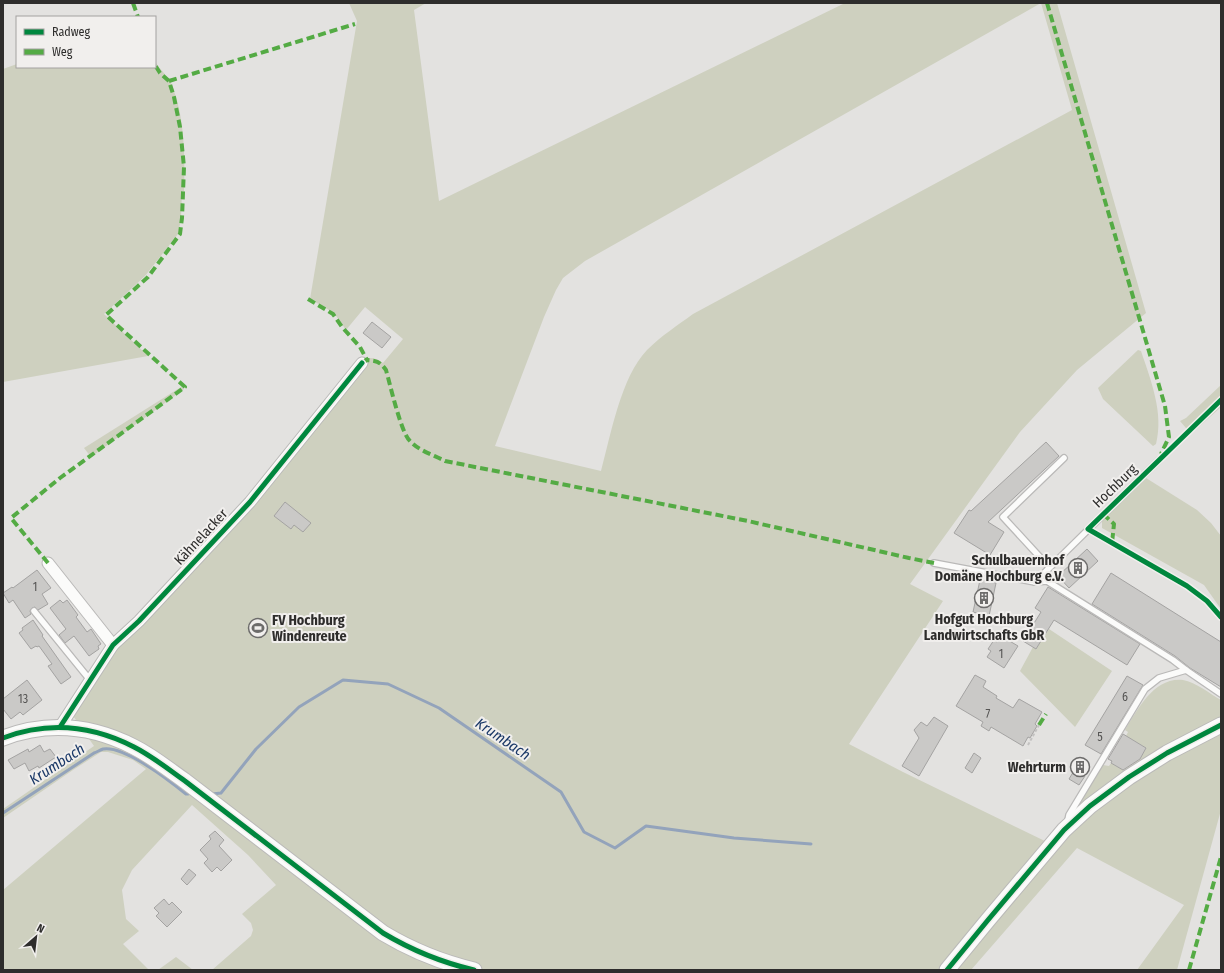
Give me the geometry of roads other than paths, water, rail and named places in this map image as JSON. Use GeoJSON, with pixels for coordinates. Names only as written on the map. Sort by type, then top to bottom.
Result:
{"type":"FeatureCollection","features":[{"type":"Feature","properties":{"kind":"street","name":"Kähnelacker"},"geometry":{"type":"LineString","coordinates":[[60,727],[113,645],[139,620],[250,502],[362,364]]}},
{"type":"Feature","properties":{"kind":"street"},"geometry":{"type":"LineString","coordinates":[[48,563],[113,645]]}},
{"type":"Feature","properties":{"kind":"street"},"geometry":{"type":"LineString","coordinates":[[947,970],[1064,830],[1090,806],[1129,777],[1167,753],[1221,725]]}},
{"type":"Feature","properties":{"kind":"street"},"geometry":{"type":"LineString","coordinates":[[3,738],[34,729],[60,727],[97,732],[135,747],[155,759],[185,781],[383,933],[418,953],[474,970]]}},
{"type":"Feature","properties":{"kind":"lane"},"geometry":{"type":"LineString","coordinates":[[1049,567],[1003,517],[1064,458]]}},
{"type":"Feature","properties":{"kind":"lane","name":"Hochburg"},"geometry":{"type":"LineString","coordinates":[[1035,582],[1159,460]]}},
{"type":"Feature","properties":{"kind":"lane"},"geometry":{"type":"LineString","coordinates":[[934,563],[1035,582],[1046,581],[1173,660],[1221,694]]}},
{"type":"Feature","properties":{"kind":"lane"},"geometry":{"type":"LineString","coordinates":[[34,611],[90,680]]}},
{"type":"Feature","properties":{"kind":"lane"},"geometry":{"type":"LineString","coordinates":[[1064,830],[1069,815],[1145,689],[1159,678],[1186,670]]}},
{"type":"Feature","properties":{"kind":"waterway","name":"Krumbach"},"geometry":{"type":"LineString","coordinates":[[212,794],[221,793],[256,749],[299,707],[343,680],[388,684],[439,708],[561,792],[584,832],[615,848],[646,826],[734,838],[811,844]]}},
{"type":"Feature","properties":{"kind":"waterway","name":"Krumbach"},"geometry":{"type":"LineString","coordinates":[[3,813],[94,753],[103,749],[112,749],[134,758],[188,794]]}},
{"type":"Feature","properties":{"kind":"place","name":"Schulbauernhof Domäne Hochburg e.V."},"geometry":{"type":"Point","coordinates":[1078,568]}},
{"type":"Feature","properties":{"kind":"place","name":"Hofgut Hochburg Landwirtschafts GbR"},"geometry":{"type":"Point","coordinates":[984,598]}},
{"type":"Feature","properties":{"kind":"place","name":"FV Hochburg Windenreute"},"geometry":{"type":"Point","coordinates":[258,628]}},
{"type":"Feature","properties":{"kind":"place","name":"Wehrturm"},"geometry":{"type":"Point","coordinates":[1080,767]}}]}
